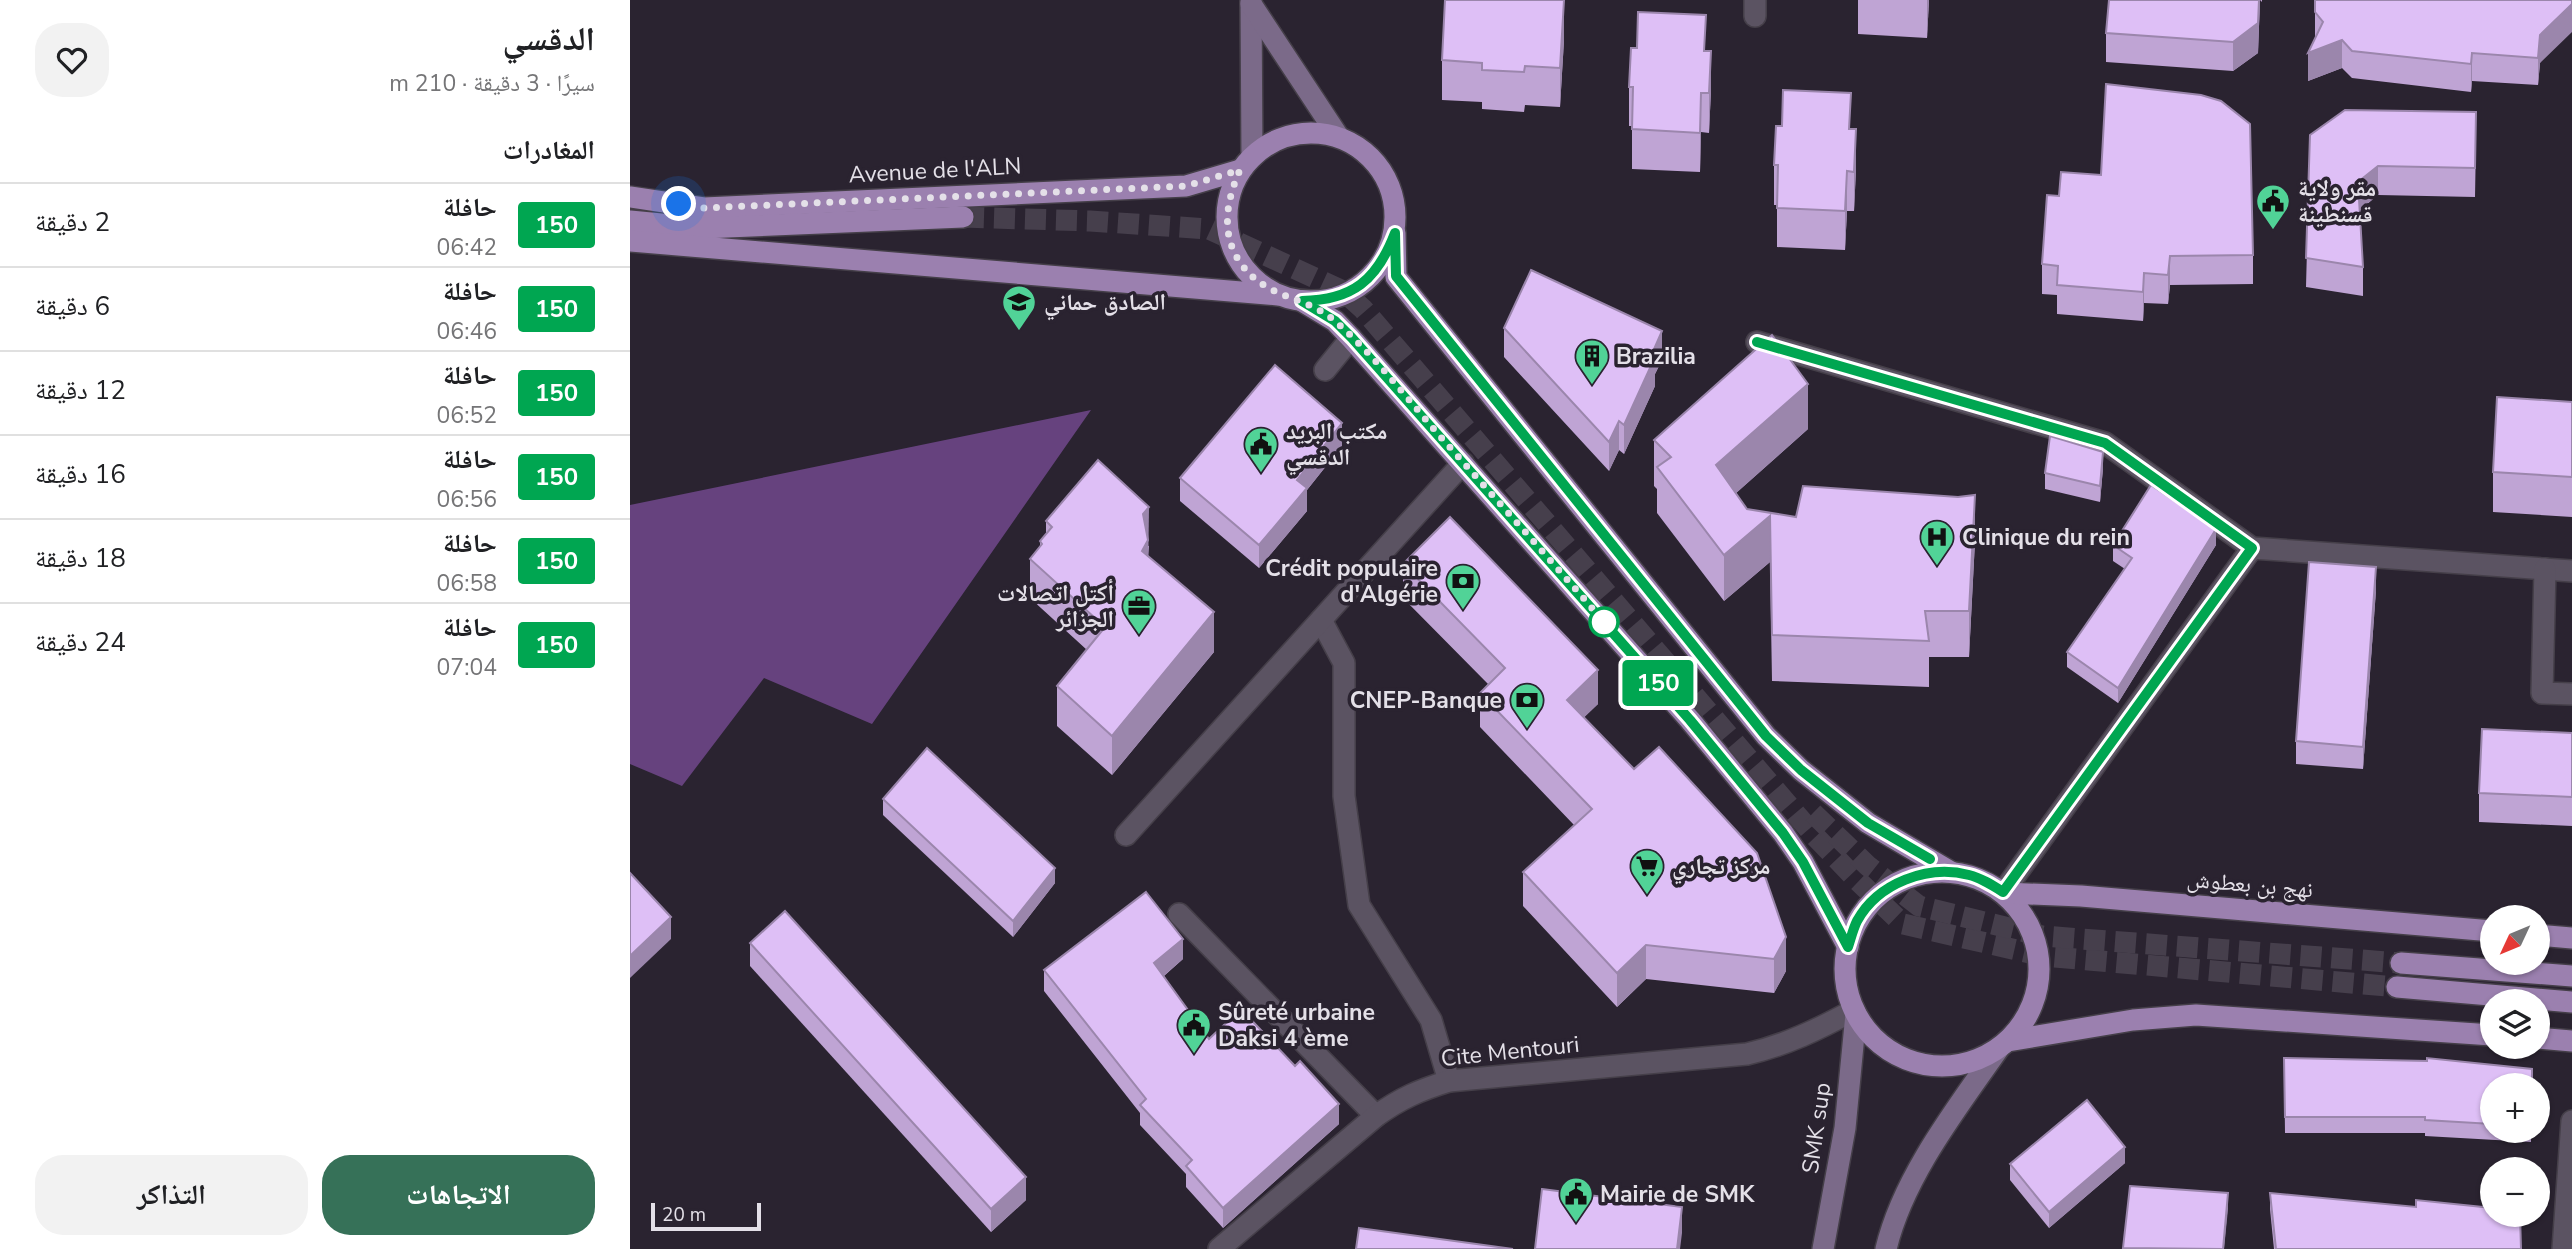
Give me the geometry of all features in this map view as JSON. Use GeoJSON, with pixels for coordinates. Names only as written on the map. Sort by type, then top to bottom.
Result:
{"type":"FeatureCollection","features":[{"type":"Feature","properties":{"kind":"main road"},"geometry":{"type":"LineString","coordinates":[[1251,2],[1338,136]]}},
{"type":"Feature","properties":{"kind":"main road"},"geometry":{"type":"LineString","coordinates":[[1246,163],[1251,2]]}},
{"type":"Feature","properties":{"kind":"main road"},"geometry":{"type":"LineString","coordinates":[[1278,295],[1258,282],[1241,264],[1230,242],[1226,217],[1230,193],[1246,163],[1265,145],[1298,133],[1316,132],[1338,136],[1357,146],[1374,160],[1387,178],[1394,199],[1396,276],[1766,736],[1801,770],[1868,823],[1951,872]]}},
{"type":"Feature","properties":{"kind":"main road","name":"Avenue de l'ALN"},"geometry":{"type":"LineString","coordinates":[[630,197],[704,208],[1186,186],[1246,163]]}},
{"type":"Feature","properties":{"kind":"main road"},"geometry":{"type":"LineString","coordinates":[[630,221],[703,228],[963,217]]}},
{"type":"Feature","properties":{"kind":"main road"},"geometry":{"type":"LineString","coordinates":[[630,241],[1326,301],[1348,293],[1370,279],[1386,258],[1395,233]]}},
{"type":"Feature","properties":{"kind":"main road"},"geometry":{"type":"LineString","coordinates":[[1302,301],[1335,321],[1352,338],[1690,720],[1783,833],[1803,862],[1848,947]]}},
{"type":"Feature","properties":{"kind":"main road"},"geometry":{"type":"LineString","coordinates":[[1885,1249],[1904,1198],[1952,1116],[2003,1044],[2026,1019],[2037,993],[2040,966],[2035,939],[2022,914],[2003,893],[1970,875],[1951,872],[1924,873],[1897,882],[1875,898],[1858,920],[1848,947],[1845,968],[1847,989],[1855,1012],[1879,1041],[1909,1060],[1931,1065],[1955,1065],[1978,1059],[2003,1044],[2133,1020],[2196,1015],[2480,1034]]}},
{"type":"Feature","properties":{"kind":"main road","name":"نهج بن بعطوش"},"geometry":{"type":"LineString","coordinates":[[2003,893],[2081,896],[2480,931]]}},
{"type":"Feature","properties":{"kind":"main road"},"geometry":{"type":"LineString","coordinates":[[2550,936],[2572,939]]}},
{"type":"Feature","properties":{"kind":"main road"},"geometry":{"type":"LineString","coordinates":[[2401,963],[2572,976]]}},
{"type":"Feature","properties":{"kind":"main road"},"geometry":{"type":"LineString","coordinates":[[2397,988],[2572,1002]]}},
{"type":"Feature","properties":{"kind":"main road","name":"SMK sup"},"geometry":{"type":"LineString","coordinates":[[1823,1249],[1844,1128],[1855,1012]]}},
{"type":"Feature","properties":{"kind":"main road"},"geometry":{"type":"LineString","coordinates":[[2550,1039],[2572,1041]]}},
{"type":"Feature","properties":{"kind":"street"},"geometry":{"type":"LineString","coordinates":[[1325,370],[1352,338]]}},
{"type":"Feature","properties":{"kind":"street"},"geometry":{"type":"LineString","coordinates":[[1757,342],[2105,443],[2252,548],[2572,571]]}},
{"type":"Feature","properties":{"kind":"street"},"geometry":{"type":"LineString","coordinates":[[1126,835],[1464,463]]}},
{"type":"Feature","properties":{"kind":"street"},"geometry":{"type":"LineString","coordinates":[[2003,893],[2252,548]]}},
{"type":"Feature","properties":{"kind":"street"},"geometry":{"type":"LineString","coordinates":[[2545,569],[2542,693],[2572,694]]}},
{"type":"Feature","properties":{"kind":"street"},"geometry":{"type":"LineString","coordinates":[[1321,620],[1344,663],[1344,796],[1359,905],[1431,1020],[1449,1081]]}},
{"type":"Feature","properties":{"kind":"street"},"geometry":{"type":"LineString","coordinates":[[1179,914],[1376,1116]]}},
{"type":"Feature","properties":{"kind":"street","name":"Cite Mentouri"},"geometry":{"type":"LineString","coordinates":[[1219,1249],[1399,1099],[1449,1081],[1747,1054],[1802,1037],[1855,1012]]}},
{"type":"Feature","properties":{"kind":"street"},"geometry":{"type":"LineString","coordinates":[[2563,1249],[2572,1121]]}},
{"type":"Feature","properties":{"kind":"shaded area"},"geometry":{"type":"Polygon","coordinates":[[[1091,410],[872,724],[764,678],[682,786],[630,764],[630,505],[1091,410]]]}},
{"type":"Feature","properties":{"kind":"building"},"geometry":{"type":"Polygon","coordinates":[[[1445,0],[1564,0],[1560,68],[1525,66],[1524,72],[1482,70],[1482,63],[1442,60],[1445,0]]]}},
{"type":"Feature","properties":{"kind":"building"},"geometry":{"type":"Polygon","coordinates":[[[2109,0],[2259,0],[2258,23],[2233,42],[2106,33],[2109,0]]]}},
{"type":"Feature","properties":{"kind":"building"},"geometry":{"type":"Polygon","coordinates":[[[2315,0],[2572,0],[2572,4],[2540,35],[2538,58],[2472,53],[2471,64],[2352,51],[2342,40],[2308,53],[2323,22],[2315,12],[2315,0]]]}},
{"type":"Feature","properties":{"kind":"building"},"geometry":{"type":"Polygon","coordinates":[[[1638,12],[1706,15],[1704,51],[1711,51],[1709,93],[1701,93],[1700,133],[1632,129],[1633,87],[1629,87],[1631,48],[1637,48],[1638,12]]]}},
{"type":"Feature","properties":{"kind":"building"},"geometry":{"type":"Polygon","coordinates":[[[2106,84],[2201,95],[2221,101],[2250,124],[2253,255],[2170,256],[2168,275],[2144,273],[2143,292],[2057,285],[2058,266],[2042,264],[2047,195],[2059,196],[2061,172],[2101,175],[2106,84]]]}},
{"type":"Feature","properties":{"kind":"building"},"geometry":{"type":"Polygon","coordinates":[[[1783,90],[1851,93],[1849,129],[1856,129],[1854,172],[1847,171],[1845,211],[1777,208],[1778,165],[1774,165],[1776,126],[1782,126],[1783,90]]]}},
{"type":"Feature","properties":{"kind":"building"},"geometry":{"type":"Polygon","coordinates":[[[2345,110],[2476,112],[2475,168],[2378,166],[2358,182],[2363,267],[2306,258],[2310,135],[2345,110]]]}},
{"type":"Feature","properties":{"kind":"building","name":"Brazilia"},"geometry":{"type":"Polygon","coordinates":[[[1531,270],[1662,331],[1651,356],[1655,357],[1624,425],[1619,421],[1609,442],[1504,328],[1531,270]]]}},
{"type":"Feature","properties":{"kind":"building"},"geometry":{"type":"Polygon","coordinates":[[[1772,335],[1808,384],[1716,465],[1747,509],[1796,517],[1803,486],[1958,497],[1975,495],[1969,611],[1925,611],[1929,641],[1772,635],[1770,516],[1724,555],[1657,467],[1671,457],[1654,440],[1772,335]]]}},
{"type":"Feature","properties":{"kind":"building","name":"مكتب البريد الدقسي"},"geometry":{"type":"Polygon","coordinates":[[[1275,365],[1342,423],[1297,480],[1307,488],[1259,545],[1180,478],[1275,365]]]}},
{"type":"Feature","properties":{"kind":"building"},"geometry":{"type":"Polygon","coordinates":[[[2497,397],[2572,402],[2572,477],[2493,472],[2497,397]]]}},
{"type":"Feature","properties":{"kind":"building"},"geometry":{"type":"Polygon","coordinates":[[[2050,436],[2103,452],[2100,486],[2045,473],[2050,436]]]}},
{"type":"Feature","properties":{"kind":"building","name":"أكتل اتصالات الجزائر"},"geometry":{"type":"Polygon","coordinates":[[[1098,460],[1149,507],[1143,514],[1148,540],[1142,551],[1214,612],[1112,736],[1057,686],[1105,627],[1030,559],[1052,527],[1046,521],[1098,460]]]}},
{"type":"Feature","properties":{"kind":"building"},"geometry":{"type":"Polygon","coordinates":[[[2151,485],[2216,529],[2118,688],[2067,652],[2132,558],[2113,545],[2151,485]]]}},
{"type":"Feature","properties":{"kind":"building"},"geometry":{"type":"Polygon","coordinates":[[[1450,517],[1598,670],[1567,700],[1634,769],[1659,747],[1757,853],[1786,937],[1774,959],[1646,945],[1617,973],[1523,872],[1592,809],[1480,693],[1505,668],[1403,564],[1450,517]]]}},
{"type":"Feature","properties":{"kind":"building"},"geometry":{"type":"Polygon","coordinates":[[[2309,562],[2376,567],[2363,747],[2296,741],[2309,562]]]}},
{"type":"Feature","properties":{"kind":"building"},"geometry":{"type":"Polygon","coordinates":[[[2482,729],[2572,733],[2572,797],[2479,793],[2482,729]]]}},
{"type":"Feature","properties":{"kind":"building"},"geometry":{"type":"Polygon","coordinates":[[[927,748],[1055,868],[1013,921],[883,799],[927,748]]]}},
{"type":"Feature","properties":{"kind":"building"},"geometry":{"type":"Polygon","coordinates":[[[630,873],[671,917],[630,956],[630,873]]]}},
{"type":"Feature","properties":{"kind":"building"},"geometry":{"type":"Polygon","coordinates":[[[1146,892],[1183,939],[1154,963],[1209,1039],[1241,1009],[1295,1066],[1300,1061],[1339,1104],[1223,1208],[1186,1166],[1192,1160],[1140,1105],[1146,1099],[1044,970],[1146,892]]]}},
{"type":"Feature","properties":{"kind":"building"},"geometry":{"type":"Polygon","coordinates":[[[785,911],[1026,1177],[991,1209],[750,943],[785,911]]]}},
{"type":"Feature","properties":{"kind":"building"},"geometry":{"type":"Polygon","coordinates":[[[2284,1058],[2427,1061],[2427,1058],[2532,1069],[2532,1073],[2480,1073],[2480,1123],[2425,1120],[2425,1117],[2285,1117],[2284,1058]]]}},
{"type":"Feature","properties":{"kind":"building"},"geometry":{"type":"Polygon","coordinates":[[[2087,1100],[2125,1147],[2049,1212],[2010,1164],[2087,1100]]]}},
{"type":"Feature","properties":{"kind":"building"},"geometry":{"type":"Polygon","coordinates":[[[2130,1186],[2228,1193],[2223,1249],[2123,1248],[2130,1186]]]}},
{"type":"Feature","properties":{"kind":"building"},"geometry":{"type":"Polygon","coordinates":[[[1542,1189],[1682,1207],[1677,1249],[1535,1249],[1542,1189]]]}},
{"type":"Feature","properties":{"kind":"building"},"geometry":{"type":"Polygon","coordinates":[[[2270,1193],[2416,1207],[2416,1200],[2480,1207],[2480,1227],[2520,1227],[2521,1249],[2276,1249],[2270,1193]]]}},
{"type":"Feature","properties":{"kind":"building"},"geometry":{"type":"Polygon","coordinates":[[[1359,1228],[1513,1249],[1356,1249],[1359,1228]]]}},
{"type":"Feature","properties":{"kind":"tunnel"},"geometry":{"type":"LineString","coordinates":[[963,217],[1090,221],[1209,229],[1343,291],[1363,309],[1813,834],[1903,924],[2043,956],[2397,987]]}},
{"type":"Feature","properties":{"kind":"tunnel"},"geometry":{"type":"LineString","coordinates":[[1813,813],[1868,866],[1919,906],[2042,936],[2401,963]]}},
{"type":"Feature","properties":{"kind":"bus line","name":"150"},"geometry":{"type":"LineString","coordinates":[[1757,342],[2105,443],[2252,548],[2003,892],[1970,875],[1951,872],[1924,873],[1897,882],[1875,898],[1858,920],[1848,947],[1803,862],[1783,833],[1690,720],[1352,338],[1335,321],[1302,301],[1326,301],[1348,293],[1370,279],[1386,258],[1395,233],[1396,276],[1766,736],[1801,770],[1868,823],[1930,859]]}},
{"type":"Feature","properties":{"kind":"place","name":"مقر ولاية قسنطينة"},"geometry":{"type":"Point","coordinates":[2273,231]}},
{"type":"Feature","properties":{"kind":"place","name":"الصادق حماني"},"geometry":{"type":"Point","coordinates":[1019,332]}},
{"type":"Feature","properties":{"kind":"place","name":"Brazilia"},"geometry":{"type":"Point","coordinates":[1592,386]}},
{"type":"Feature","properties":{"kind":"place","name":"مكتب البريد الدقسي"},"geometry":{"type":"Point","coordinates":[1261,474]}},
{"type":"Feature","properties":{"kind":"place","name":"Clinique du rein"},"geometry":{"type":"Point","coordinates":[1937,567]}},
{"type":"Feature","properties":{"kind":"place","name":"Crédit populaire d'Algérie"},"geometry":{"type":"Point","coordinates":[1463,611]}},
{"type":"Feature","properties":{"kind":"place","name":"أكتل اتصالات الجزائر"},"geometry":{"type":"Point","coordinates":[1139,636]}},
{"type":"Feature","properties":{"kind":"place","name":"CNEP-Banque"},"geometry":{"type":"Point","coordinates":[1527,730]}},
{"type":"Feature","properties":{"kind":"place","name":"مركز تجاري"},"geometry":{"type":"Point","coordinates":[1647,896]}},
{"type":"Feature","properties":{"kind":"place","name":"Sûreté urbaine Daksi 4 ème"},"geometry":{"type":"Point","coordinates":[1194,1055]}},
{"type":"Feature","properties":{"kind":"place","name":"Mairie de SMK"},"geometry":{"type":"Point","coordinates":[1576,1224]}},
{"type":"Feature","properties":{"kind":"route"},"geometry":{"type":"LineString","coordinates":[[679,204],[704,208],[1186,186],[1240,170],[1230,193],[1226,217],[1230,242],[1241,264],[1258,282],[1278,295],[1302,301],[1335,321],[1604,622]]}}]}
